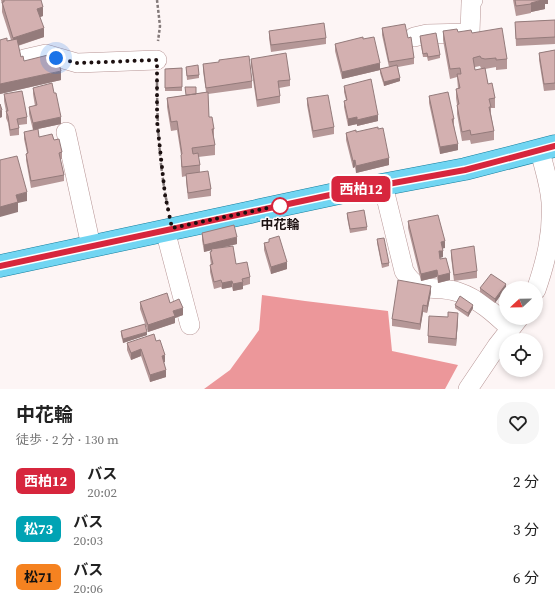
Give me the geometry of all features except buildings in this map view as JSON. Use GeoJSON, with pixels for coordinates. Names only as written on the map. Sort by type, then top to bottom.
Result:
{"type":"FeatureCollection","features":[{"type":"Feature","properties":{"kind":"main road"},"geometry":{"type":"LineString","coordinates":[[0,266],[336,194],[465,170],[547,149]]}},
{"type":"Feature","properties":{"kind":"street"},"geometry":{"type":"LineString","coordinates":[[414,37],[426,34],[470,33],[471,3],[473,0]]}},
{"type":"Feature","properties":{"kind":"street"},"geometry":{"type":"LineString","coordinates":[[24,59],[46,54],[77,63],[157,60]]}},
{"type":"Feature","properties":{"kind":"street"},"geometry":{"type":"LineString","coordinates":[[66,132],[90,246]]}},
{"type":"Feature","properties":{"kind":"street"},"geometry":{"type":"LineString","coordinates":[[539,281],[545,262],[552,228],[547,149]]}},
{"type":"Feature","properties":{"kind":"street"},"geometry":{"type":"LineString","coordinates":[[383,185],[404,271],[410,280],[420,287],[458,292],[482,303],[499,313]]}},
{"type":"Feature","properties":{"kind":"street"},"geometry":{"type":"LineString","coordinates":[[169,229],[190,325]]}},
{"type":"Feature","properties":{"kind":"street"},"geometry":{"type":"LineString","coordinates":[[468,389],[497,346],[513,325]]}},
{"type":"Feature","properties":{"kind":"path"},"geometry":{"type":"LineString","coordinates":[[157,0],[160,26],[157,60],[157,121],[169,229]]}},
{"type":"Feature","properties":{"kind":"shaded area"},"geometry":{"type":"Polygon","coordinates":[[[262,295],[388,311],[392,351],[458,365],[445,389],[204,389],[230,370],[259,330],[262,295]]]}},
{"type":"Feature","properties":{"kind":"bus line","name":"西柏12"},"geometry":{"type":"LineString","coordinates":[[0,266],[344,192],[465,170],[555,146]]}},
{"type":"Feature","properties":{"kind":"place","name":"中花輪"},"geometry":{"type":"Point","coordinates":[280,206]}},
{"type":"Feature","properties":{"kind":"route"},"geometry":{"type":"LineString","coordinates":[[56,58],[77,63],[157,60],[157,121],[165,195],[172,228],[282,205],[280,206]]}}]}
